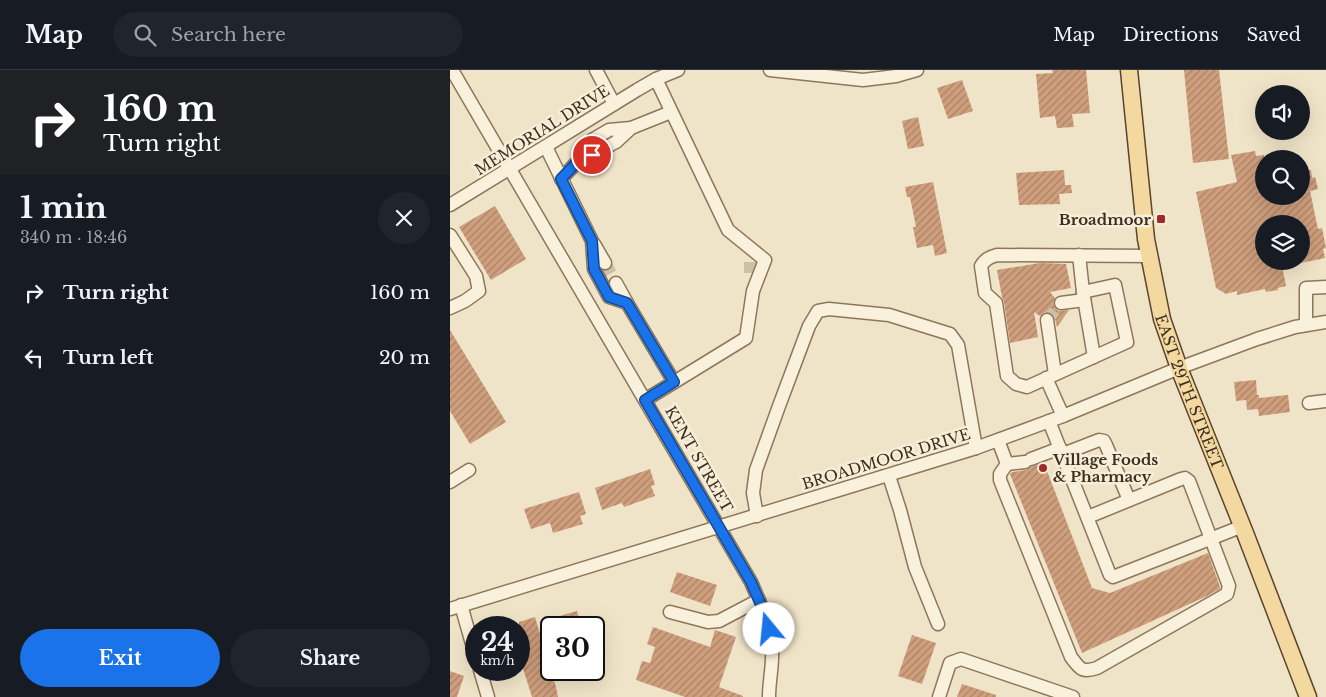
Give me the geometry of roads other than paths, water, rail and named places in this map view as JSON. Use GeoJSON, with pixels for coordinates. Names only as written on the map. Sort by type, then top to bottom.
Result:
{"type":"FeatureCollection","features":[{"type":"Feature","properties":{"kind":"main road","name":"EAST 29TH STREET"},"geometry":{"type":"LineString","coordinates":[[1129,70],[1146,239],[1162,319],[1179,368],[1243,526],[1308,697]]}},
{"type":"Feature","properties":{"kind":"street","name":"KENT STREET"},"geometry":{"type":"LineString","coordinates":[[452,70],[751,582],[769,629],[772,649],[769,697]]}},
{"type":"Feature","properties":{"kind":"street"},"geometry":{"type":"LineString","coordinates":[[596,70],[614,104]]}},
{"type":"Feature","properties":{"kind":"street","name":"MEMORIAL DRIVE"},"geometry":{"type":"LineString","coordinates":[[450,205],[656,79],[678,70]]}},
{"type":"Feature","properties":{"kind":"street"},"geometry":{"type":"LineString","coordinates":[[770,70],[862,80],[896,76],[917,70]]}},
{"type":"Feature","properties":{"kind":"street"},"geometry":{"type":"LineString","coordinates":[[656,79],[728,230],[751,262],[749,279],[753,292]]}},
{"type":"Feature","properties":{"kind":"street"},"geometry":{"type":"LineString","coordinates":[[561,179],[580,159],[592,140],[609,130],[631,128],[672,112]]}},
{"type":"Feature","properties":{"kind":"street"},"geometry":{"type":"LineString","coordinates":[[546,147],[592,241],[605,263]]}},
{"type":"Feature","properties":{"kind":"street"},"geometry":{"type":"LineString","coordinates":[[450,235],[476,276],[479,291],[450,308]]}},
{"type":"Feature","properties":{"kind":"street"},"geometry":{"type":"LineString","coordinates":[[592,241],[594,269],[609,297],[627,303]]}},
{"type":"Feature","properties":{"kind":"street"},"geometry":{"type":"LineString","coordinates":[[1061,303],[1115,285],[1128,342],[1027,387],[1016,384],[1007,376],[996,303],[985,293],[981,266],[984,261],[989,257],[997,255],[1150,256]]}},
{"type":"Feature","properties":{"kind":"street"},"geometry":{"type":"LineString","coordinates":[[1080,256],[1084,296],[1094,357]]}},
{"type":"Feature","properties":{"kind":"street"},"geometry":{"type":"LineString","coordinates":[[645,400],[746,338],[753,292],[765,260],[751,262]]}},
{"type":"Feature","properties":{"kind":"street"},"geometry":{"type":"LineString","coordinates":[[616,283],[674,382]]}},
{"type":"Feature","properties":{"kind":"street"},"geometry":{"type":"LineString","coordinates":[[1306,324],[1306,288],[1326,287]]}},
{"type":"Feature","properties":{"kind":"street"},"geometry":{"type":"LineString","coordinates":[[757,516],[754,493],[756,470],[809,326],[818,311],[828,309],[889,315],[950,334],[958,345],[976,448]]}},
{"type":"Feature","properties":{"kind":"street"},"geometry":{"type":"LineString","coordinates":[[1047,320],[1051,376],[1063,416]]}},
{"type":"Feature","properties":{"kind":"street","name":"BROADMOOR DRIVE"},"geometry":{"type":"LineString","coordinates":[[455,607],[976,448],[1063,416],[1179,368],[1270,334],[1306,324],[1326,322]]}},
{"type":"Feature","properties":{"kind":"street"},"geometry":{"type":"LineString","coordinates":[[1309,403],[1326,401]]}},
{"type":"Feature","properties":{"kind":"street"},"geometry":{"type":"LineString","coordinates":[[1049,421],[1110,575],[1113,577],[1243,526]]}},
{"type":"Feature","properties":{"kind":"street"},"geometry":{"type":"LineString","coordinates":[[998,440],[1007,464]]}},
{"type":"Feature","properties":{"kind":"street"},"geometry":{"type":"LineString","coordinates":[[1088,517],[1185,478],[1189,481],[1229,586],[1227,594],[1097,668],[1088,671],[1082,670],[1072,657],[1000,480],[1000,474],[1007,464],[1099,440],[1104,441],[1129,500]]}},
{"type":"Feature","properties":{"kind":"street"},"geometry":{"type":"LineString","coordinates":[[450,482],[469,470]]}},
{"type":"Feature","properties":{"kind":"street"},"geometry":{"type":"LineString","coordinates":[[889,476],[915,566],[938,624]]}},
{"type":"Feature","properties":{"kind":"street"},"geometry":{"type":"LineString","coordinates":[[670,612],[708,622],[719,621],[759,600]]}},
{"type":"Feature","properties":{"kind":"street"},"geometry":{"type":"LineString","coordinates":[[455,607],[465,631]]}},
{"type":"Feature","properties":{"kind":"street"},"geometry":{"type":"LineString","coordinates":[[939,697],[950,663],[961,659],[1073,697]]}},
{"type":"Feature","properties":{"kind":"street"},"geometry":{"type":"LineString","coordinates":[[483,681],[488,697]]}},
{"type":"Feature","properties":{"kind":"tunnel"},"geometry":{"type":"LineString","coordinates":[[750,262],[750,273]]}},
{"type":"Feature","properties":{"kind":"tunnel"},"geometry":{"type":"LineString","coordinates":[[605,263],[616,283]]}},
{"type":"Feature","properties":{"kind":"tunnel"},"geometry":{"type":"LineString","coordinates":[[1047,320],[1061,303]]}},
{"type":"Feature","properties":{"kind":"place","name":"Broadmoor"},"geometry":{"type":"Point","coordinates":[1161,219]}},
{"type":"Feature","properties":{"kind":"place","name":"Village Foods & Pharmacy"},"geometry":{"type":"Point","coordinates":[1043,468]}}]}
